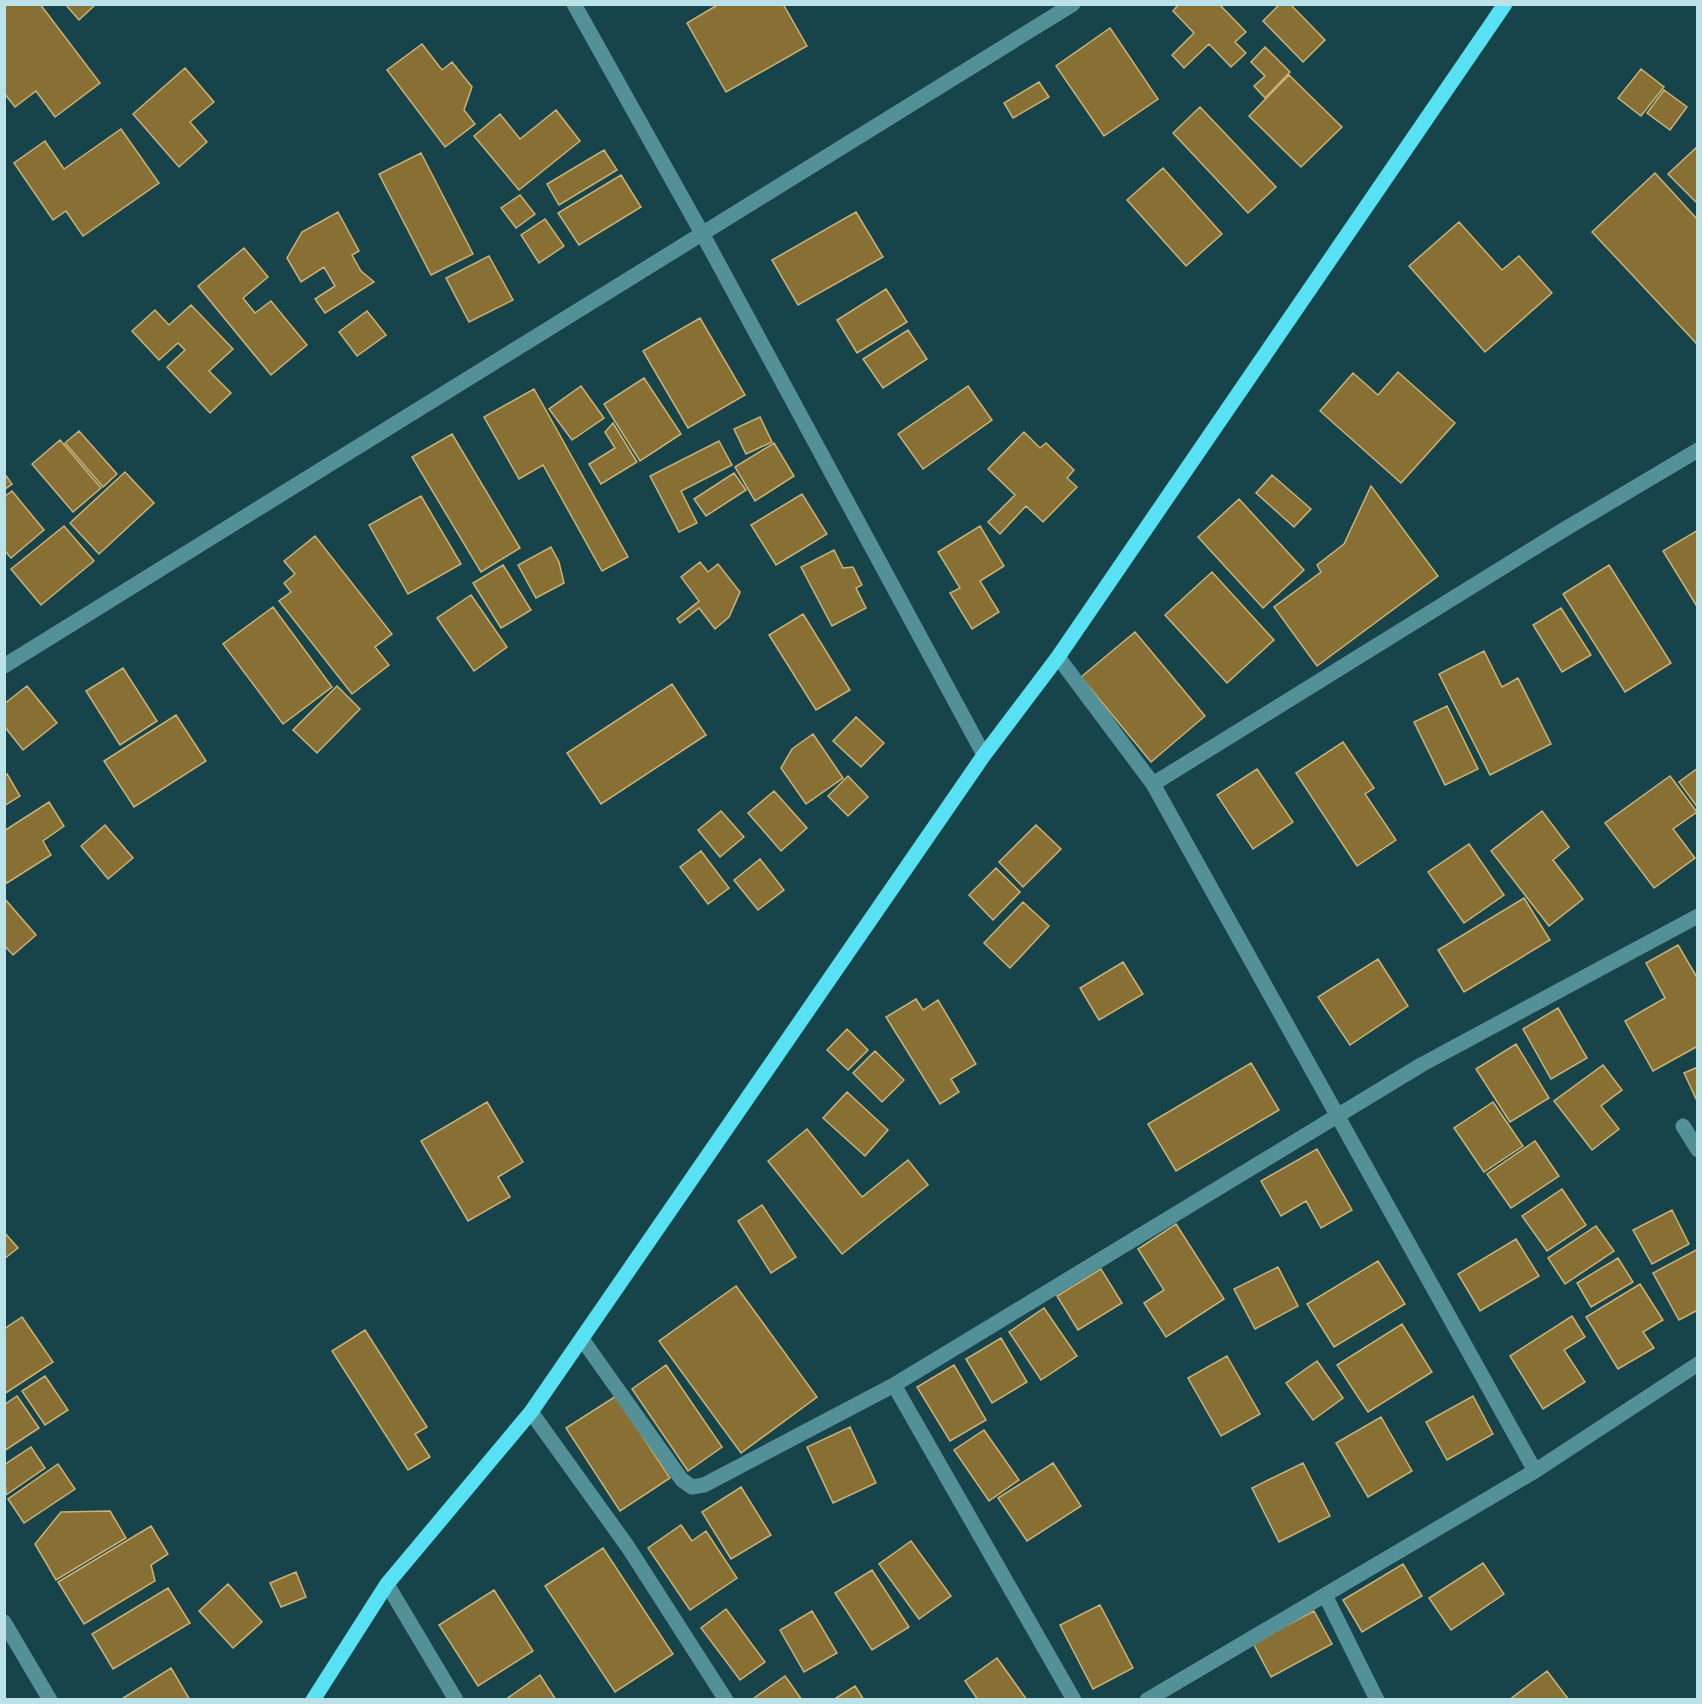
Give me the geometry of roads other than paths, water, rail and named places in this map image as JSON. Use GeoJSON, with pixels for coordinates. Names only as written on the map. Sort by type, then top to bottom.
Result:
{"type":"FeatureCollection","features":[{"type":"Feature","properties":{"kind":"main road"},"geometry":{"type":"LineString","coordinates":[[313,1700],[387,1584],[531,1412],[984,755],[1058,657],[1505,4]]}},
{"type":"Feature","properties":{"kind":"street"},"geometry":{"type":"LineString","coordinates":[[574,4],[703,235],[984,755]]}},
{"type":"Feature","properties":{"kind":"street"},"geometry":{"type":"LineString","coordinates":[[4,666],[1073,4]]}},
{"type":"Feature","properties":{"kind":"street"},"geometry":{"type":"LineString","coordinates":[[1153,784],[1529,551],[1698,450]]}},
{"type":"Feature","properties":{"kind":"street"},"geometry":{"type":"LineString","coordinates":[[1058,657],[1153,784],[1535,1471]]}},
{"type":"Feature","properties":{"kind":"street"},"geometry":{"type":"LineString","coordinates":[[582,1339],[682,1480],[692,1487],[704,1485],[894,1385],[1421,1065],[1698,916]]}},
{"type":"Feature","properties":{"kind":"street"},"geometry":{"type":"LineString","coordinates":[[1683,1126],[1698,1150]]}},
{"type":"Feature","properties":{"kind":"street"},"geometry":{"type":"LineString","coordinates":[[1148,1699],[1535,1471],[1698,1364]]}},
{"type":"Feature","properties":{"kind":"street"},"geometry":{"type":"LineString","coordinates":[[894,1385],[1074,1700]]}},
{"type":"Feature","properties":{"kind":"street"},"geometry":{"type":"LineString","coordinates":[[531,1412],[628,1547],[726,1700]]}},
{"type":"Feature","properties":{"kind":"street"},"geometry":{"type":"LineString","coordinates":[[387,1584],[456,1700]]}},
{"type":"Feature","properties":{"kind":"street"},"geometry":{"type":"LineString","coordinates":[[1325,1595],[1377,1700]]}},
{"type":"Feature","properties":{"kind":"street"},"geometry":{"type":"LineString","coordinates":[[4,1622],[50,1700]]}}]}
